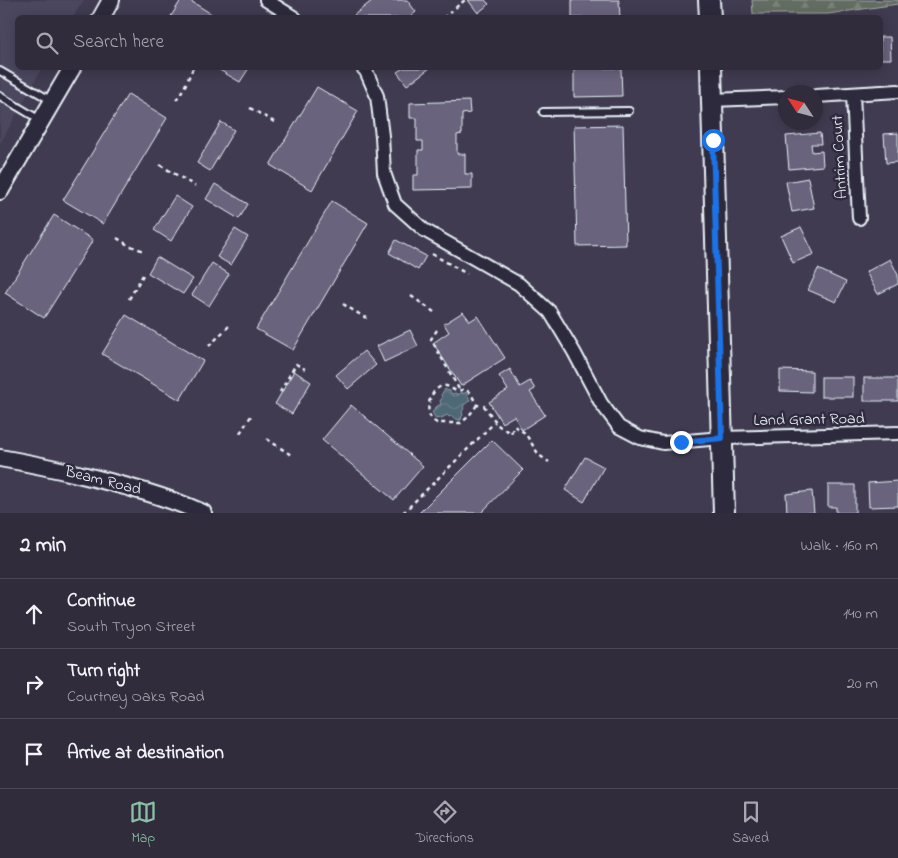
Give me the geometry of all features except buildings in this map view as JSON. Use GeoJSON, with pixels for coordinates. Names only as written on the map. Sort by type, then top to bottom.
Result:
{"type":"FeatureCollection","features":[{"type":"Feature","properties":{"kind":"main road"},"geometry":{"type":"LineString","coordinates":[[709,0],[710,15]]}},
{"type":"Feature","properties":{"kind":"main road"},"geometry":{"type":"LineString","coordinates":[[711,70],[724,513]]}},
{"type":"Feature","properties":{"kind":"street"},"geometry":{"type":"LineString","coordinates":[[103,15],[111,0]]}},
{"type":"Feature","properties":{"kind":"street"},"geometry":{"type":"LineString","coordinates":[[266,0],[289,15]]}},
{"type":"Feature","properties":{"kind":"street"},"geometry":{"type":"LineString","coordinates":[[0,191],[71,70]]}},
{"type":"Feature","properties":{"kind":"street","name":"Land Grant Road"},"geometry":{"type":"LineString","coordinates":[[365,70],[377,96],[384,173],[395,204],[424,230],[518,284],[550,312],[601,403],[619,427],[640,438],[663,443],[722,438],[898,433]]}},
{"type":"Feature","properties":{"kind":"street"},"geometry":{"type":"LineString","coordinates":[[823,96],[898,91]]}},
{"type":"Feature","properties":{"kind":"street","name":"Antrim Court"},"geometry":{"type":"LineString","coordinates":[[853,94],[859,218]]}},
{"type":"Feature","properties":{"kind":"street"},"geometry":{"type":"LineString","coordinates":[[712,100],[778,97]]}},
{"type":"Feature","properties":{"kind":"street","name":"Beam Road"},"geometry":{"type":"LineString","coordinates":[[0,458],[32,463],[132,488],[163,497],[203,513]]}},
{"type":"Feature","properties":{"kind":"lane"},"geometry":{"type":"LineString","coordinates":[[0,71],[53,102]]}},
{"type":"Feature","properties":{"kind":"lane"},"geometry":{"type":"LineString","coordinates":[[0,96],[42,121]]}},
{"type":"Feature","properties":{"kind":"lane"},"geometry":{"type":"LineString","coordinates":[[543,112],[629,111]]}},
{"type":"Feature","properties":{"kind":"path"},"geometry":{"type":"LineString","coordinates":[[446,15],[466,0]]}},
{"type":"Feature","properties":{"kind":"path"},"geometry":{"type":"LineString","coordinates":[[176,100],[193,70]]}},
{"type":"Feature","properties":{"kind":"path"},"geometry":{"type":"LineString","coordinates":[[250,108],[276,123]]}},
{"type":"Feature","properties":{"kind":"path"},"geometry":{"type":"LineString","coordinates":[[160,165],[196,186]]}},
{"type":"Feature","properties":{"kind":"path"},"geometry":{"type":"LineString","coordinates":[[117,238],[144,251]]}},
{"type":"Feature","properties":{"kind":"path"},"geometry":{"type":"LineString","coordinates":[[432,254],[467,274]]}},
{"type":"Feature","properties":{"kind":"path"},"geometry":{"type":"LineString","coordinates":[[129,299],[143,275]]}},
{"type":"Feature","properties":{"kind":"path"},"geometry":{"type":"LineString","coordinates":[[411,296],[437,314]]}},
{"type":"Feature","properties":{"kind":"path"},"geometry":{"type":"LineString","coordinates":[[343,304],[369,318]]}},
{"type":"Feature","properties":{"kind":"path"},"geometry":{"type":"LineString","coordinates":[[209,346],[229,326]]}},
{"type":"Feature","properties":{"kind":"path"},"geometry":{"type":"LineString","coordinates":[[437,330],[431,339],[460,390]]}},
{"type":"Feature","properties":{"kind":"path"},"geometry":{"type":"LineString","coordinates":[[280,392],[296,364],[305,369]]}},
{"type":"Feature","properties":{"kind":"path"},"geometry":{"type":"LineString","coordinates":[[477,405],[468,418],[461,423],[443,424],[434,421],[428,410],[432,397],[441,386],[445,385],[458,391],[465,390],[477,405],[484,406],[499,426],[511,433],[514,426],[525,433],[539,455],[549,462]]}},
{"type":"Feature","properties":{"kind":"path"},"geometry":{"type":"LineString","coordinates":[[240,433],[251,416]]}},
{"type":"Feature","properties":{"kind":"path"},"geometry":{"type":"LineString","coordinates":[[404,513],[495,422]]}},
{"type":"Feature","properties":{"kind":"path"},"geometry":{"type":"LineString","coordinates":[[267,439],[291,455]]}},
{"type":"Feature","properties":{"kind":"shaded area"},"geometry":{"type":"Polygon","coordinates":[[[0,0],[84,0],[74,15],[15,15],[15,70],[41,70],[0,144],[0,0]]]}},
{"type":"Feature","properties":{"kind":"green space"},"geometry":{"type":"Polygon","coordinates":[[[752,0],[898,0],[898,4],[828,14],[753,14],[752,0]]]}},
{"type":"Feature","properties":{"kind":"water"},"geometry":{"type":"Polygon","coordinates":[[[445,389],[457,395],[466,392],[470,400],[463,406],[461,420],[447,415],[436,419],[432,412],[435,410],[434,408],[441,404],[441,395],[445,389]]]}},
{"type":"Feature","properties":{"kind":"route"},"geometry":{"type":"LineString","coordinates":[[681,442],[722,438],[713,140]]}}]}
